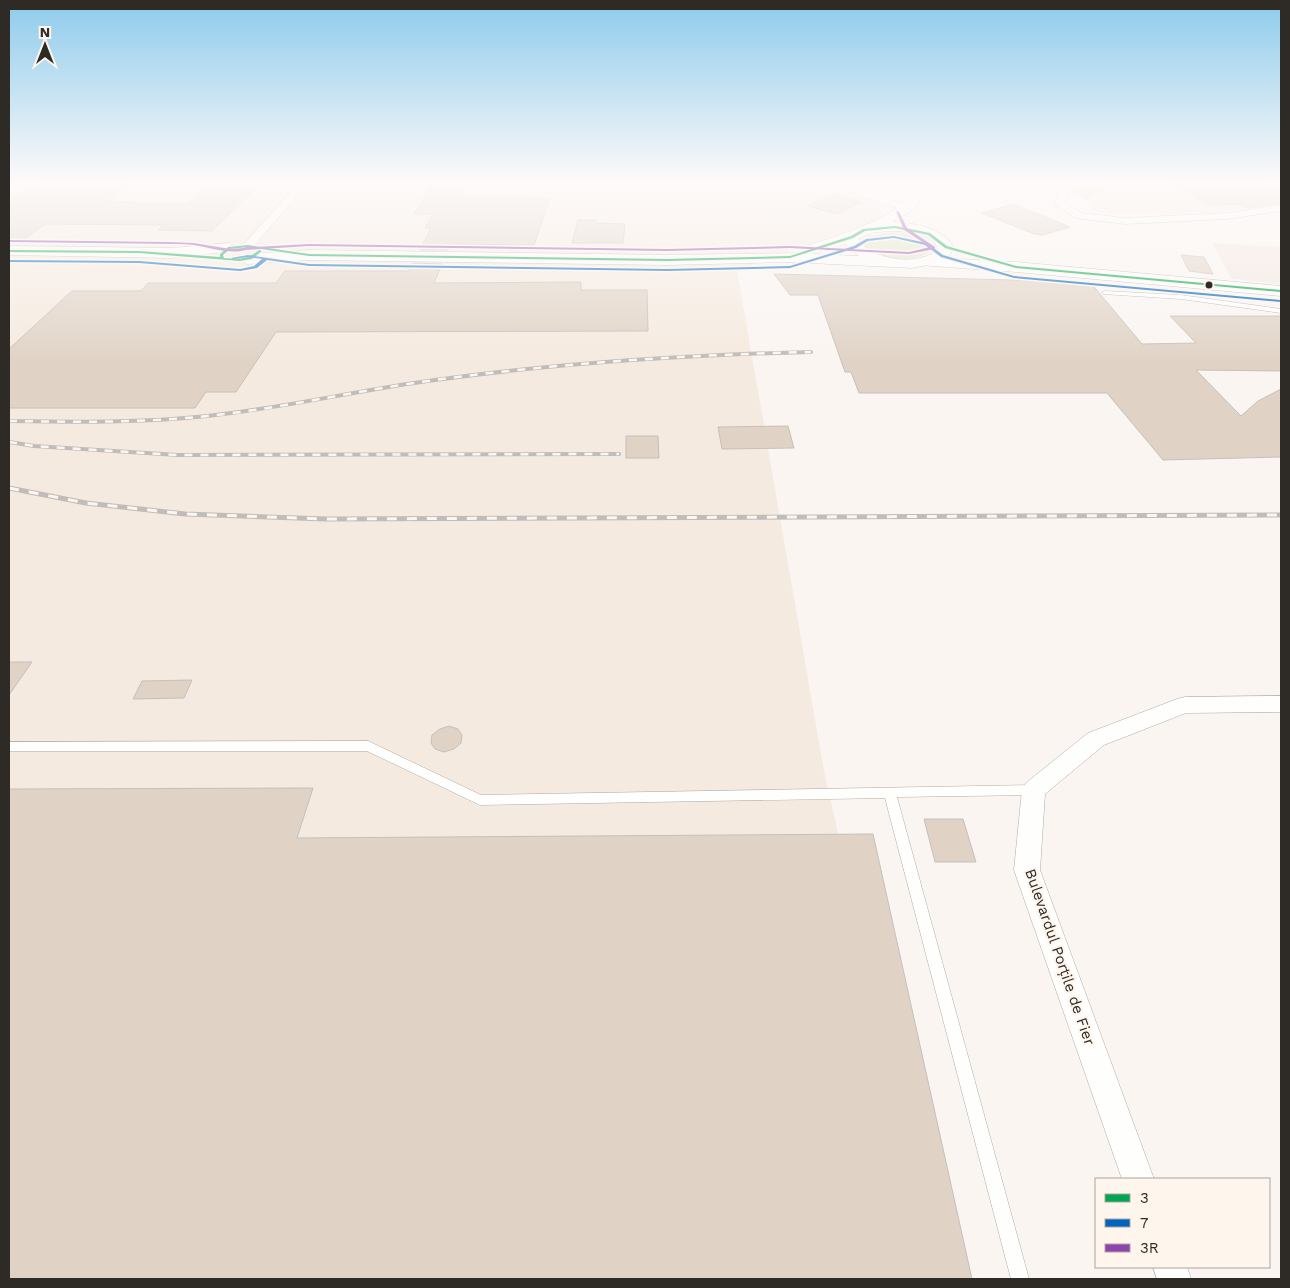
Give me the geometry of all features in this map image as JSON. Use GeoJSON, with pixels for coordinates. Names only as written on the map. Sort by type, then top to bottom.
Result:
{"type":"FeatureCollection","features":[{"type":"Feature","properties":{"kind":"main road"},"geometry":{"type":"LineString","coordinates":[[790,257],[833,243]]}},
{"type":"Feature","properties":{"kind":"main road"},"geometry":{"type":"LineString","coordinates":[[852,243],[860,252],[878,260],[894,262]]}},
{"type":"Feature","properties":{"kind":"main road"},"geometry":{"type":"LineString","coordinates":[[942,243],[946,247],[1016,267]]}},
{"type":"Feature","properties":{"kind":"main road"},"geometry":{"type":"LineString","coordinates":[[924,262],[942,256],[946,252],[946,247]]}},
{"type":"Feature","properties":{"kind":"main road"},"geometry":{"type":"LineString","coordinates":[[12,248],[226,254],[236,261],[251,251],[309,255],[667,260],[790,257],[1016,267],[1281,291]]}},
{"type":"Feature","properties":{"kind":"street"},"geometry":{"type":"LineString","coordinates":[[251,251],[257,243]]}},
{"type":"Feature","properties":{"kind":"street"},"geometry":{"type":"LineString","coordinates":[[1034,790],[1096,739],[1185,705],[1281,704]]}},
{"type":"Feature","properties":{"kind":"street","name":"Bulevardul Porțile de Fier"},"geometry":{"type":"LineString","coordinates":[[1034,790],[1026,870],[1138,1178]]}},
{"type":"Feature","properties":{"kind":"lane"},"geometry":{"type":"LineString","coordinates":[[1105,293],[1181,297],[1281,311]]}},
{"type":"Feature","properties":{"kind":"lane"},"geometry":{"type":"LineString","coordinates":[[9,747],[368,746],[480,800],[1034,790]]}},
{"type":"Feature","properties":{"kind":"lane"},"geometry":{"type":"LineString","coordinates":[[890,792],[1020,1279]]}},
{"type":"Feature","properties":{"kind":"shaded area"},"geometry":{"type":"Polygon","coordinates":[[[9,243],[811,243],[737,270],[824,771],[939,1279],[9,1279],[9,243]]]}},
{"type":"Feature","properties":{"kind":"shaded area"},"geometry":{"type":"Polygon","coordinates":[[[1212,243],[1281,247],[1281,284],[1232,279],[1212,243]]]}},
{"type":"Feature","properties":{"kind":"green space"},"geometry":{"type":"Polygon","coordinates":[[[863,243],[930,243],[932,246],[932,250],[925,254],[906,259],[886,257],[876,254],[863,243]]]}},
{"type":"Feature","properties":{"kind":"building"},"geometry":{"type":"Polygon","coordinates":[[[423,243],[535,243],[534,245],[451,244],[448,250],[420,250],[423,243]]]}},
{"type":"Feature","properties":{"kind":"building"},"geometry":{"type":"Polygon","coordinates":[[[1181,255],[1204,257],[1213,274],[1189,271],[1181,255]]]}},
{"type":"Feature","properties":{"kind":"building"},"geometry":{"type":"Polygon","coordinates":[[[413,263],[442,264],[434,283],[581,282],[581,290],[647,290],[648,331],[276,332],[236,392],[206,392],[195,408],[9,408],[9,349],[72,291],[141,291],[148,283],[276,283],[285,271],[409,271],[413,263]]]}},
{"type":"Feature","properties":{"kind":"building"},"geometry":{"type":"Polygon","coordinates":[[[774,274],[1090,282],[1142,344],[1196,343],[1170,316],[1281,316],[1281,371],[1196,370],[1241,416],[1258,401],[1281,389],[1281,457],[1163,460],[1107,393],[859,393],[851,372],[845,372],[818,295],[790,295],[774,274]]]}},
{"type":"Feature","properties":{"kind":"building"},"geometry":{"type":"Polygon","coordinates":[[[788,426],[794,448],[722,449],[718,427],[788,426]]]}},
{"type":"Feature","properties":{"kind":"building"},"geometry":{"type":"Polygon","coordinates":[[[626,436],[658,436],[659,458],[626,458],[626,436]]]}},
{"type":"Feature","properties":{"kind":"building"},"geometry":{"type":"Polygon","coordinates":[[[9,662],[32,662],[9,695],[9,662]]]}},
{"type":"Feature","properties":{"kind":"building"},"geometry":{"type":"Polygon","coordinates":[[[192,680],[184,698],[133,699],[142,681],[192,680]]]}},
{"type":"Feature","properties":{"kind":"building"},"geometry":{"type":"Polygon","coordinates":[[[449,726],[458,729],[462,735],[461,743],[454,749],[444,752],[435,749],[431,743],[432,735],[440,729],[449,726]]]}},
{"type":"Feature","properties":{"kind":"building"},"geometry":{"type":"Polygon","coordinates":[[[313,788],[297,838],[873,834],[972,1279],[9,1279],[9,789],[313,788]]]}},
{"type":"Feature","properties":{"kind":"building"},"geometry":{"type":"Polygon","coordinates":[[[924,819],[963,819],[976,862],[935,862],[924,819]]]}},
{"type":"Feature","properties":{"kind":"railway"},"geometry":{"type":"LineString","coordinates":[[9,421],[108,422],[183,418],[236,413],[435,380],[576,364],[717,355],[811,352]]}},
{"type":"Feature","properties":{"kind":"railway"},"geometry":{"type":"LineString","coordinates":[[9,442],[34,446],[178,455],[619,454]]}},
{"type":"Feature","properties":{"kind":"railway"},"geometry":{"type":"LineString","coordinates":[[9,488],[86,503],[185,514],[326,519],[1281,515]]}},
{"type":"Feature","properties":{"kind":"transit line","name":"3R"},"geometry":{"type":"LineString","coordinates":[[173,243],[194,244],[230,251],[244,250],[250,247]]}},
{"type":"Feature","properties":{"kind":"transit line","name":"3"},"geometry":{"type":"LineString","coordinates":[[223,259],[221,255],[229,248],[248,246],[309,255],[667,260],[790,257],[833,243]]}},
{"type":"Feature","properties":{"kind":"transit line","name":"7"},"geometry":{"type":"LineString","coordinates":[[233,258],[248,256],[309,265],[667,270],[790,267],[855,247],[862,243]]}},
{"type":"Feature","properties":{"kind":"transit line","name":"7"},"geometry":{"type":"LineString","coordinates":[[922,243],[942,256],[1014,277],[1280,301]]}},
{"type":"Feature","properties":{"kind":"transit line","name":"3R"},"geometry":{"type":"LineString","coordinates":[[246,249],[309,245],[667,250],[790,247],[909,253],[934,248],[927,243]]}},
{"type":"Feature","properties":{"kind":"transit line","name":"3"},"geometry":{"type":"LineString","coordinates":[[941,243],[946,247],[1016,267],[1281,291]]}},
{"type":"Feature","properties":{"kind":"transit line","name":"3"},"geometry":{"type":"LineString","coordinates":[[9,251],[139,252],[240,260],[251,258],[260,251]]}},
{"type":"Feature","properties":{"kind":"transit line","name":"7"},"geometry":{"type":"LineString","coordinates":[[9,261],[139,262],[240,270],[255,267],[267,258]]}}]}
